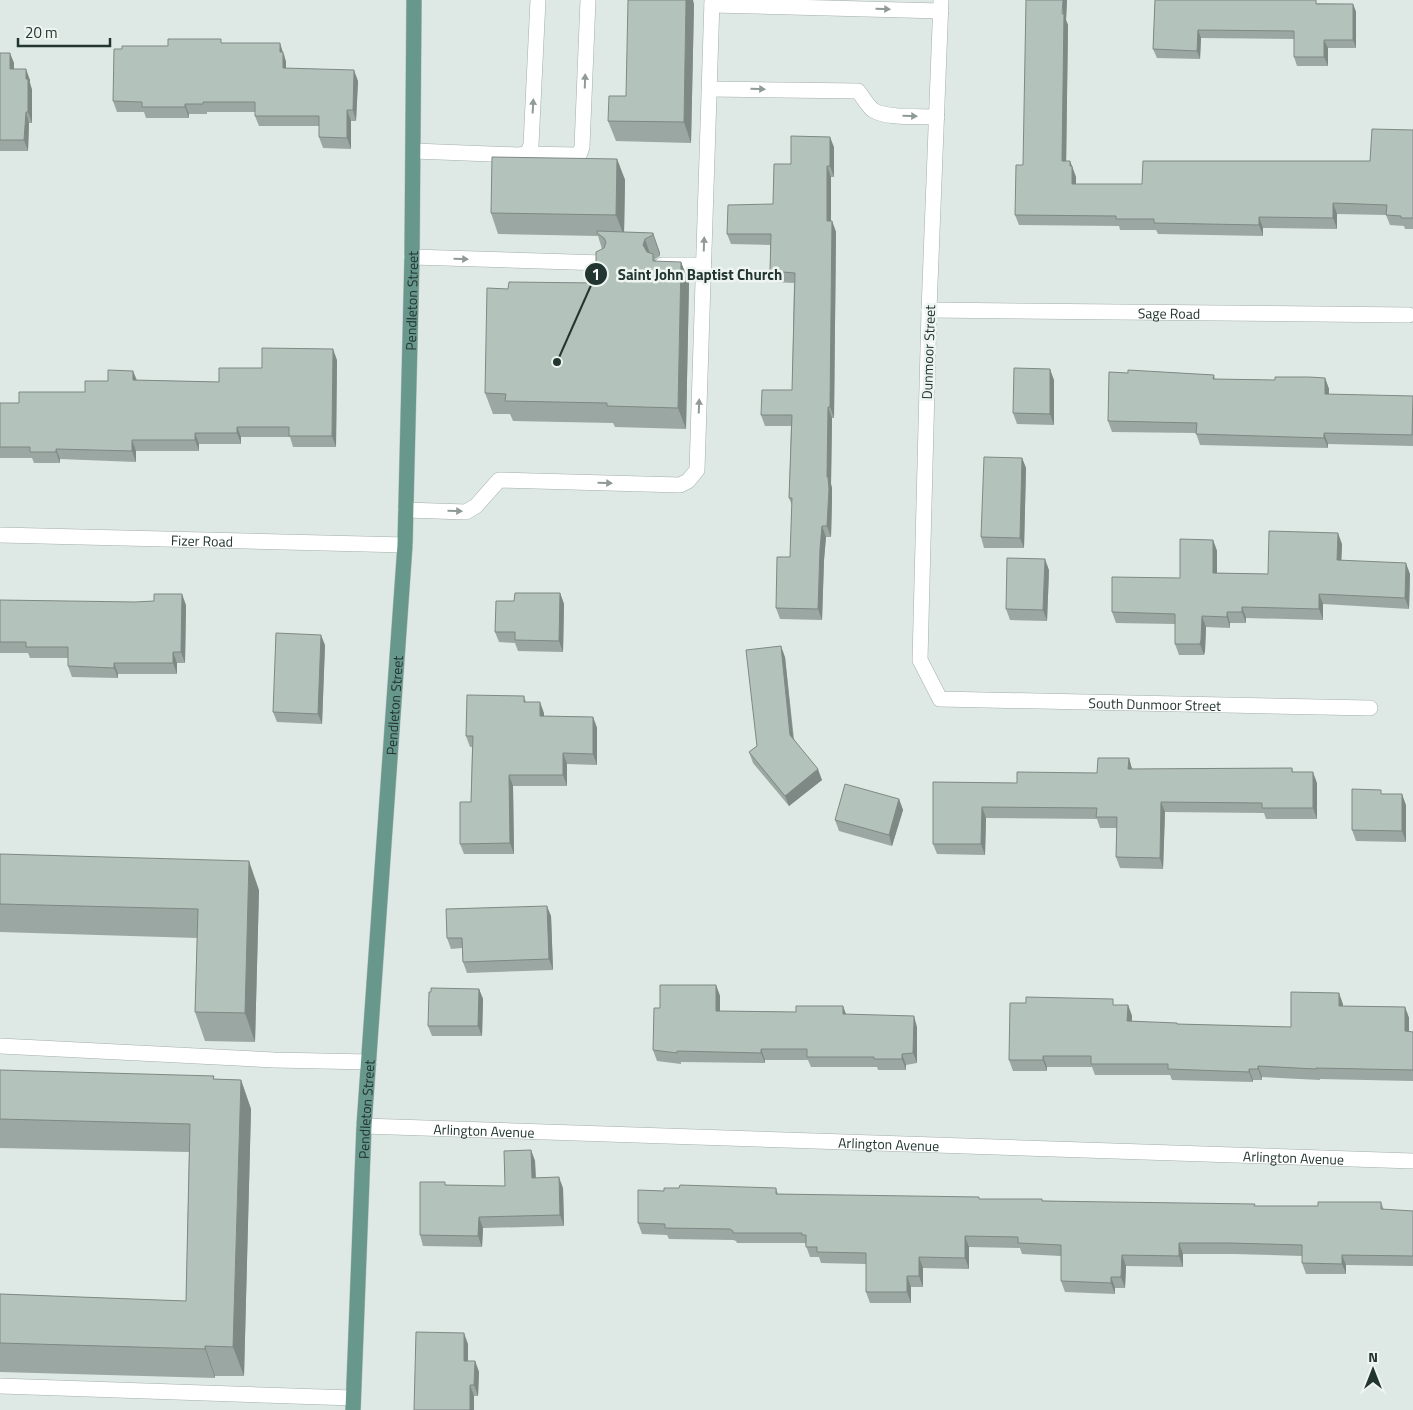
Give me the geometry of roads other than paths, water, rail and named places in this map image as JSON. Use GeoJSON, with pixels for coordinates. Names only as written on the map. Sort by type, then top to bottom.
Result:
{"type":"FeatureCollection","features":[{"type":"Feature","properties":{"kind":"main road","name":"Pendleton Street"},"geometry":{"type":"LineString","coordinates":[[353,1404],[364,1126],[405,545],[414,151],[414,0]]}},
{"type":"Feature","properties":{"kind":"street"},"geometry":{"type":"LineString","coordinates":[[527,154],[531,145],[538,0]]}},
{"type":"Feature","properties":{"kind":"street"},"geometry":{"type":"LineString","coordinates":[[414,151],[518,155],[576,155],[580,153],[582,148],[588,0]]}},
{"type":"Feature","properties":{"kind":"street"},"geometry":{"type":"LineString","coordinates":[[406,510],[466,512],[476,506],[499,480],[680,485],[688,481],[697,470],[712,2],[941,5]]}},
{"type":"Feature","properties":{"kind":"street","name":"Dunmoor Street"},"geometry":{"type":"LineString","coordinates":[[940,698],[920,660],[929,310],[941,5]]}},
{"type":"Feature","properties":{"kind":"street"},"geometry":{"type":"LineString","coordinates":[[710,89],[858,91],[871,109],[879,113],[898,116],[937,116]]}},
{"type":"Feature","properties":{"kind":"street"},"geometry":{"type":"LineString","coordinates":[[412,257],[604,263]]}},
{"type":"Feature","properties":{"kind":"street"},"geometry":{"type":"LineString","coordinates":[[660,265],[704,265]]}},
{"type":"Feature","properties":{"kind":"street","name":"Sage Road"},"geometry":{"type":"LineString","coordinates":[[929,310],[1408,315]]}},
{"type":"Feature","properties":{"kind":"street","name":"Fizer Road"},"geometry":{"type":"LineString","coordinates":[[0,535],[405,545]]}},
{"type":"Feature","properties":{"kind":"street","name":"South Dunmoor Street"},"geometry":{"type":"LineString","coordinates":[[940,698],[1370,708]]}},
{"type":"Feature","properties":{"kind":"street"},"geometry":{"type":"LineString","coordinates":[[0,1046],[274,1060],[369,1062]]}},
{"type":"Feature","properties":{"kind":"street","name":"Arlington Avenue"},"geometry":{"type":"LineString","coordinates":[[364,1126],[1413,1161]]}},
{"type":"Feature","properties":{"kind":"street"},"geometry":{"type":"LineString","coordinates":[[0,1386],[353,1404]]}},
{"type":"Feature","properties":{"kind":"place","name":"Saint John Baptist Church"},"geometry":{"type":"Point","coordinates":[557,362]}}]}
